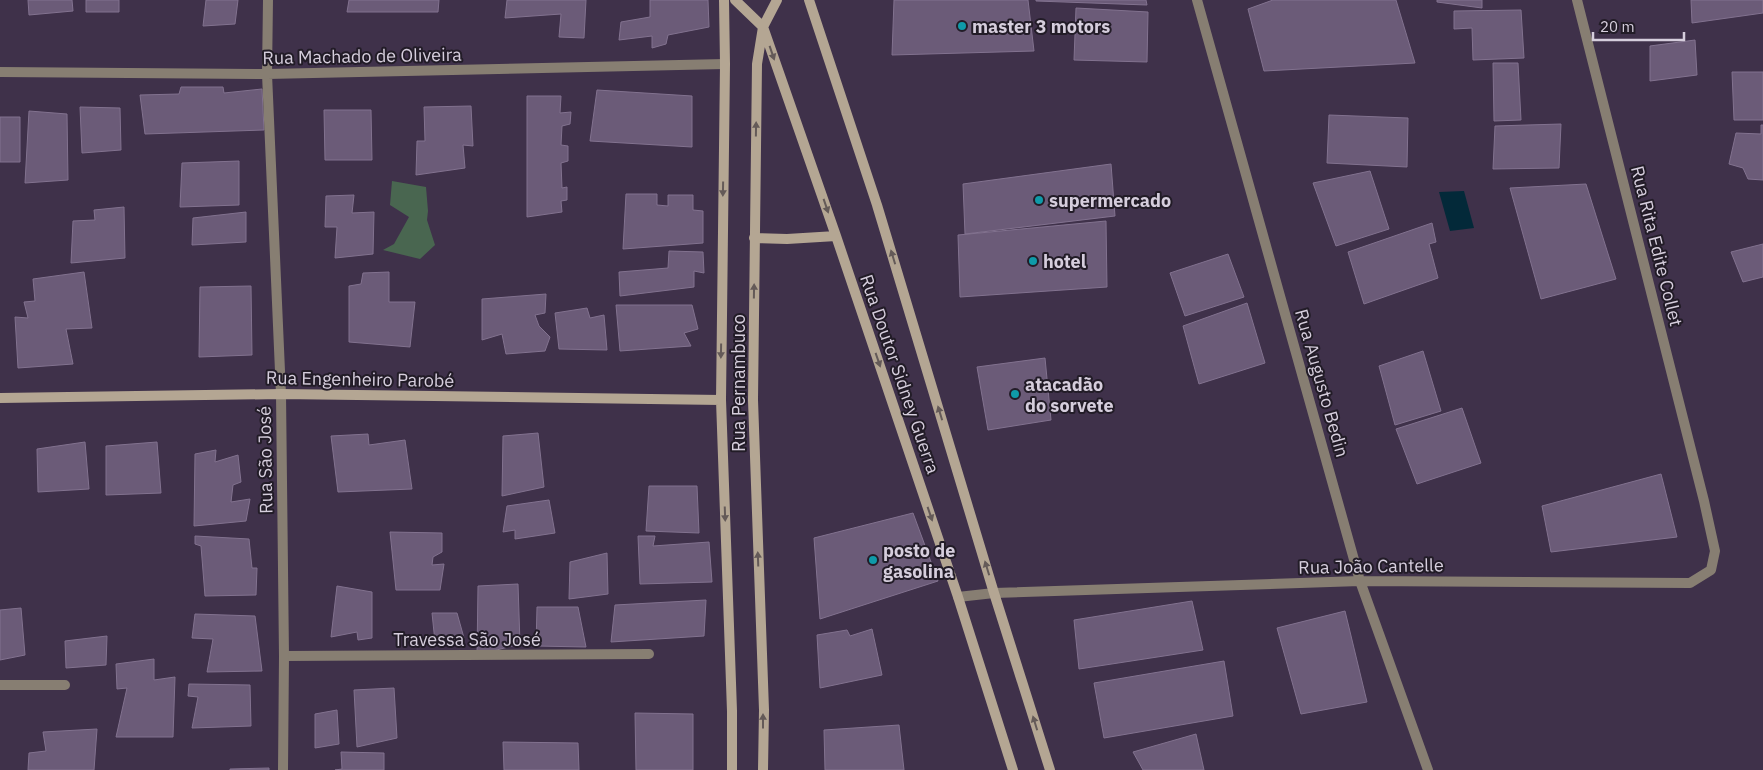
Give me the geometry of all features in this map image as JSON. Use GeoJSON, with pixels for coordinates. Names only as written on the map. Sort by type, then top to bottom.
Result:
{"type":"FeatureCollection","features":[{"type":"Feature","properties":{"kind":"main road","name":"Rua Pernambuco"},"geometry":{"type":"LineString","coordinates":[[724,0],[721,400],[732,701],[732,770]]}},
{"type":"Feature","properties":{"kind":"main road","name":"Rua Doutor Sidney Guerra"},"geometry":{"type":"LineString","coordinates":[[736,0],[763,27],[958,597],[1013,770]]}},
{"type":"Feature","properties":{"kind":"main road","name":"Rua Pernambuco"},"geometry":{"type":"LineString","coordinates":[[763,770],[764,710],[752,400],[754,238],[757,64],[763,27],[776,0]]}},
{"type":"Feature","properties":{"kind":"main road","name":"Rua Doutor Sidney Guerra"},"geometry":{"type":"LineString","coordinates":[[809,0],[877,205],[994,593],[1050,770]]}},
{"type":"Feature","properties":{"kind":"main road"},"geometry":{"type":"LineString","coordinates":[[754,238],[787,239],[836,236]]}},
{"type":"Feature","properties":{"kind":"main road","name":"Rua Engenheiro Parobé"},"geometry":{"type":"LineString","coordinates":[[0,398],[281,394],[721,400]]}},
{"type":"Feature","properties":{"kind":"street","name":"Rua São José"},"geometry":{"type":"LineString","coordinates":[[268,0],[267,74],[281,394],[284,656],[283,770]]}},
{"type":"Feature","properties":{"kind":"street","name":"Rua Augusto Bedin"},"geometry":{"type":"LineString","coordinates":[[1197,0],[1360,580],[1428,770]]}},
{"type":"Feature","properties":{"kind":"street","name":"Rua Rita Edite Collet"},"geometry":{"type":"LineString","coordinates":[[1577,0],[1704,501]]}},
{"type":"Feature","properties":{"kind":"street","name":"Rua Machado de Oliveira"},"geometry":{"type":"LineString","coordinates":[[0,72],[267,74],[725,64]]}},
{"type":"Feature","properties":{"kind":"street","name":"Rua João Cantelle"},"geometry":{"type":"LineString","coordinates":[[958,597],[994,593],[1360,580],[1690,584],[1711,570],[1715,551],[1704,501]]}},
{"type":"Feature","properties":{"kind":"street","name":"Travessa São José"},"geometry":{"type":"LineString","coordinates":[[284,656],[649,654]]}},
{"type":"Feature","properties":{"kind":"street"},"geometry":{"type":"LineString","coordinates":[[0,685],[65,685]]}},
{"type":"Feature","properties":{"kind":"green space"},"geometry":{"type":"Polygon","coordinates":[[[392,181],[426,187],[427,220],[435,245],[420,259],[383,250],[394,244],[409,217],[390,205],[392,181]]]}},
{"type":"Feature","properties":{"kind":"water"},"geometry":{"type":"Polygon","coordinates":[[[1464,191],[1474,228],[1450,231],[1439,192],[1464,191]]]}},
{"type":"Feature","properties":{"kind":"building"},"geometry":{"type":"Polygon","coordinates":[[[28,0],[72,0],[73,11],[29,15],[28,0]]]}},
{"type":"Feature","properties":{"kind":"building"},"geometry":{"type":"Polygon","coordinates":[[[86,0],[119,0],[119,12],[86,12],[86,0]]]}},
{"type":"Feature","properties":{"kind":"building"},"geometry":{"type":"Polygon","coordinates":[[[206,0],[238,0],[235,24],[203,26],[206,0]]]}},
{"type":"Feature","properties":{"kind":"building"},"geometry":{"type":"Polygon","coordinates":[[[349,0],[439,0],[438,12],[347,12],[349,0]]]}},
{"type":"Feature","properties":{"kind":"building"},"geometry":{"type":"Polygon","coordinates":[[[507,0],[586,0],[584,38],[559,37],[561,14],[505,18],[507,0]]]}},
{"type":"Feature","properties":{"kind":"building"},"geometry":{"type":"Polygon","coordinates":[[[650,0],[708,0],[709,27],[668,35],[666,44],[652,48],[652,36],[619,40],[621,22],[650,17],[650,0]]]}},
{"type":"Feature","properties":{"kind":"building","name":"master 3 motors"},"geometry":{"type":"Polygon","coordinates":[[[894,0],[1028,0],[1034,51],[892,55],[894,0]]]}},
{"type":"Feature","properties":{"kind":"building"},"geometry":{"type":"Polygon","coordinates":[[[1146,0],[1147,5],[1036,1],[1146,0]]]}},
{"type":"Feature","properties":{"kind":"building"},"geometry":{"type":"Polygon","coordinates":[[[1273,0],[1396,0],[1415,63],[1264,71],[1248,9],[1273,0]]]}},
{"type":"Feature","properties":{"kind":"building"},"geometry":{"type":"Polygon","coordinates":[[[1437,0],[1482,0],[1482,8],[1437,2],[1437,0]]]}},
{"type":"Feature","properties":{"kind":"building"},"geometry":{"type":"Polygon","coordinates":[[[1691,0],[1763,0],[1763,13],[1692,23],[1691,0]]]}},
{"type":"Feature","properties":{"kind":"building"},"geometry":{"type":"Polygon","coordinates":[[[1076,8],[1148,12],[1147,62],[1074,60],[1076,8]]]}},
{"type":"Feature","properties":{"kind":"building"},"geometry":{"type":"Polygon","coordinates":[[[1521,10],[1524,58],[1473,60],[1472,28],[1454,29],[1454,11],[1521,10]]]}},
{"type":"Feature","properties":{"kind":"building"},"geometry":{"type":"Polygon","coordinates":[[[1695,40],[1697,75],[1650,81],[1650,46],[1695,40]]]}},
{"type":"Feature","properties":{"kind":"building"},"geometry":{"type":"Polygon","coordinates":[[[1493,63],[1518,63],[1521,120],[1494,121],[1493,63]]]}},
{"type":"Feature","properties":{"kind":"building"},"geometry":{"type":"Polygon","coordinates":[[[1732,72],[1763,72],[1763,120],[1734,120],[1732,72]]]}},
{"type":"Feature","properties":{"kind":"building"},"geometry":{"type":"Polygon","coordinates":[[[181,87],[223,87],[224,93],[262,89],[264,130],[145,134],[140,95],[179,94],[181,87]]]}},
{"type":"Feature","properties":{"kind":"building"},"geometry":{"type":"Polygon","coordinates":[[[597,90],[692,96],[692,147],[590,141],[597,90]]]}},
{"type":"Feature","properties":{"kind":"building"},"geometry":{"type":"Polygon","coordinates":[[[527,96],[561,96],[560,113],[571,112],[570,124],[562,126],[561,145],[568,146],[568,161],[561,163],[562,188],[567,187],[567,200],[561,201],[562,212],[527,217],[527,96]]]}},
{"type":"Feature","properties":{"kind":"building"},"geometry":{"type":"Polygon","coordinates":[[[471,106],[473,146],[463,145],[465,168],[416,175],[417,141],[425,141],[424,107],[471,106]]]}},
{"type":"Feature","properties":{"kind":"building"},"geometry":{"type":"Polygon","coordinates":[[[80,107],[120,108],[121,150],[82,153],[80,107]]]}},
{"type":"Feature","properties":{"kind":"building"},"geometry":{"type":"Polygon","coordinates":[[[324,110],[371,110],[372,160],[325,160],[324,110]]]}},
{"type":"Feature","properties":{"kind":"building"},"geometry":{"type":"Polygon","coordinates":[[[29,111],[67,114],[68,180],[25,183],[29,111]]]}},
{"type":"Feature","properties":{"kind":"building"},"geometry":{"type":"Polygon","coordinates":[[[1329,115],[1408,118],[1407,167],[1327,163],[1329,115]]]}},
{"type":"Feature","properties":{"kind":"building"},"geometry":{"type":"Polygon","coordinates":[[[0,117],[20,117],[20,162],[0,162],[0,117]]]}},
{"type":"Feature","properties":{"kind":"building"},"geometry":{"type":"Polygon","coordinates":[[[1561,124],[1559,168],[1493,169],[1495,126],[1561,124]]]}},
{"type":"Feature","properties":{"kind":"building"},"geometry":{"type":"Polygon","coordinates":[[[1761,125],[1763,125],[1763,180],[1748,179],[1743,168],[1729,164],[1736,133],[1761,134],[1761,125]]]}},
{"type":"Feature","properties":{"kind":"building"},"geometry":{"type":"Polygon","coordinates":[[[239,161],[239,205],[180,207],[182,163],[239,161]]]}},
{"type":"Feature","properties":{"kind":"building","name":"supermercado"},"geometry":{"type":"Polygon","coordinates":[[[1111,164],[1115,216],[965,234],[963,184],[1111,164]]]}},
{"type":"Feature","properties":{"kind":"building"},"geometry":{"type":"Polygon","coordinates":[[[1370,171],[1389,229],[1336,246],[1313,183],[1370,171]]]}},
{"type":"Feature","properties":{"kind":"building"},"geometry":{"type":"Polygon","coordinates":[[[1586,184],[1616,279],[1541,299],[1510,188],[1586,184]]]}},
{"type":"Feature","properties":{"kind":"building"},"geometry":{"type":"Polygon","coordinates":[[[626,194],[657,194],[657,205],[668,206],[668,195],[693,195],[693,210],[703,211],[703,243],[623,249],[626,194]]]}},
{"type":"Feature","properties":{"kind":"building"},"geometry":{"type":"Polygon","coordinates":[[[354,195],[352,213],[374,212],[373,254],[335,258],[337,227],[325,227],[326,196],[354,195]]]}},
{"type":"Feature","properties":{"kind":"building"},"geometry":{"type":"Polygon","coordinates":[[[124,207],[125,258],[71,263],[73,221],[95,220],[94,210],[124,207]]]}},
{"type":"Feature","properties":{"kind":"building"},"geometry":{"type":"Polygon","coordinates":[[[246,212],[246,242],[192,245],[193,218],[246,212]]]}},
{"type":"Feature","properties":{"kind":"building","name":"hotel"},"geometry":{"type":"Polygon","coordinates":[[[1106,221],[1107,287],[960,297],[958,235],[1106,221]]]}},
{"type":"Feature","properties":{"kind":"building"},"geometry":{"type":"Polygon","coordinates":[[[1432,223],[1436,242],[1429,244],[1438,278],[1364,304],[1348,252],[1432,223]]]}},
{"type":"Feature","properties":{"kind":"building"},"geometry":{"type":"Polygon","coordinates":[[[1763,244],[1763,277],[1743,282],[1731,252],[1763,244]]]}},
{"type":"Feature","properties":{"kind":"building"},"geometry":{"type":"Polygon","coordinates":[[[669,251],[703,252],[704,273],[694,271],[694,287],[620,296],[619,272],[668,268],[669,251]]]}},
{"type":"Feature","properties":{"kind":"building"},"geometry":{"type":"Polygon","coordinates":[[[1228,254],[1244,297],[1185,316],[1170,273],[1228,254]]]}},
{"type":"Feature","properties":{"kind":"building"},"geometry":{"type":"Polygon","coordinates":[[[84,272],[92,328],[66,329],[73,364],[18,368],[15,317],[28,318],[24,302],[35,301],[33,279],[84,272]]]}},
{"type":"Feature","properties":{"kind":"building"},"geometry":{"type":"Polygon","coordinates":[[[389,272],[389,302],[415,302],[410,347],[349,342],[349,286],[361,284],[363,273],[389,272]]]}},
{"type":"Feature","properties":{"kind":"building"},"geometry":{"type":"Polygon","coordinates":[[[251,286],[252,355],[199,357],[200,287],[251,286]]]}},
{"type":"Feature","properties":{"kind":"building"},"geometry":{"type":"Polygon","coordinates":[[[546,294],[545,313],[535,315],[539,326],[550,337],[545,351],[506,354],[502,334],[482,340],[482,299],[546,294]]]}},
{"type":"Feature","properties":{"kind":"building"},"geometry":{"type":"Polygon","coordinates":[[[1247,303],[1265,363],[1199,384],[1183,326],[1247,303]]]}},
{"type":"Feature","properties":{"kind":"building"},"geometry":{"type":"Polygon","coordinates":[[[616,305],[692,305],[698,329],[684,333],[691,346],[620,351],[616,305]]]}},
{"type":"Feature","properties":{"kind":"building"},"geometry":{"type":"Polygon","coordinates":[[[587,308],[590,318],[604,315],[607,350],[559,349],[555,313],[587,308]]]}},
{"type":"Feature","properties":{"kind":"building"},"geometry":{"type":"Polygon","coordinates":[[[1423,351],[1441,411],[1395,425],[1379,366],[1423,351]]]}},
{"type":"Feature","properties":{"kind":"building","name":"atacadão do sorvete"},"geometry":{"type":"Polygon","coordinates":[[[1045,358],[1051,420],[988,430],[977,367],[1045,358]]]}},
{"type":"Feature","properties":{"kind":"building"},"geometry":{"type":"Polygon","coordinates":[[[1462,408],[1481,463],[1417,484],[1396,429],[1462,408]]]}},
{"type":"Feature","properties":{"kind":"building"},"geometry":{"type":"Polygon","coordinates":[[[538,433],[544,487],[502,496],[503,436],[538,433]]]}},
{"type":"Feature","properties":{"kind":"building"},"geometry":{"type":"Polygon","coordinates":[[[368,434],[369,445],[405,440],[412,489],[338,492],[331,436],[368,434]]]}},
{"type":"Feature","properties":{"kind":"building"},"geometry":{"type":"Polygon","coordinates":[[[85,442],[89,489],[38,492],[37,449],[85,442]]]}},
{"type":"Feature","properties":{"kind":"building"},"geometry":{"type":"Polygon","coordinates":[[[157,442],[161,493],[106,495],[106,446],[157,442]]]}},
{"type":"Feature","properties":{"kind":"building"},"geometry":{"type":"Polygon","coordinates":[[[216,450],[215,462],[238,455],[241,482],[233,485],[231,502],[250,499],[246,521],[194,526],[195,454],[216,450]]]}},
{"type":"Feature","properties":{"kind":"building"},"geometry":{"type":"Polygon","coordinates":[[[1661,474],[1677,537],[1551,552],[1542,506],[1661,474]]]}},
{"type":"Feature","properties":{"kind":"building"},"geometry":{"type":"Polygon","coordinates":[[[649,486],[697,486],[699,533],[646,531],[649,486]]]}},
{"type":"Feature","properties":{"kind":"building"},"geometry":{"type":"Polygon","coordinates":[[[549,500],[555,533],[515,539],[515,530],[503,532],[507,506],[549,500]]]}},
{"type":"Feature","properties":{"kind":"building","name":"posto de gasolina"},"geometry":{"type":"Polygon","coordinates":[[[913,513],[938,581],[820,619],[814,538],[913,513]]]}},
{"type":"Feature","properties":{"kind":"building"},"geometry":{"type":"Polygon","coordinates":[[[390,532],[442,533],[442,552],[433,557],[432,565],[444,564],[440,590],[396,590],[390,532]]]}},
{"type":"Feature","properties":{"kind":"building"},"geometry":{"type":"Polygon","coordinates":[[[195,536],[249,539],[252,568],[257,568],[256,595],[205,596],[201,546],[195,544],[195,536]]]}},
{"type":"Feature","properties":{"kind":"building"},"geometry":{"type":"Polygon","coordinates":[[[638,536],[655,536],[653,546],[709,542],[712,582],[640,584],[638,536]]]}},
{"type":"Feature","properties":{"kind":"building"},"geometry":{"type":"Polygon","coordinates":[[[607,553],[608,594],[569,599],[570,562],[607,553]]]}},
{"type":"Feature","properties":{"kind":"building"},"geometry":{"type":"Polygon","coordinates":[[[518,584],[520,644],[477,655],[478,586],[518,584]]]}},
{"type":"Feature","properties":{"kind":"building"},"geometry":{"type":"Polygon","coordinates":[[[337,586],[372,592],[372,638],[358,640],[357,632],[331,637],[337,586]]]}},
{"type":"Feature","properties":{"kind":"building"},"geometry":{"type":"Polygon","coordinates":[[[706,600],[704,636],[611,642],[615,605],[706,600]]]}},
{"type":"Feature","properties":{"kind":"building"},"geometry":{"type":"Polygon","coordinates":[[[1192,601],[1203,650],[1079,669],[1074,620],[1192,601]]]}},
{"type":"Feature","properties":{"kind":"building"},"geometry":{"type":"Polygon","coordinates":[[[537,607],[578,607],[586,647],[536,646],[537,607]]]}},
{"type":"Feature","properties":{"kind":"building"},"geometry":{"type":"Polygon","coordinates":[[[21,608],[25,655],[0,660],[0,610],[21,608]]]}},
{"type":"Feature","properties":{"kind":"building"},"geometry":{"type":"Polygon","coordinates":[[[1345,611],[1367,702],[1301,714],[1277,628],[1345,611]]]}},
{"type":"Feature","properties":{"kind":"building"},"geometry":{"type":"Polygon","coordinates":[[[432,613],[457,613],[464,638],[435,642],[432,613]]]}},
{"type":"Feature","properties":{"kind":"building"},"geometry":{"type":"Polygon","coordinates":[[[195,614],[255,616],[262,671],[207,672],[213,639],[192,638],[195,614]]]}},
{"type":"Feature","properties":{"kind":"building"},"geometry":{"type":"Polygon","coordinates":[[[872,629],[882,675],[820,688],[817,635],[847,630],[850,636],[872,629]]]}},
{"type":"Feature","properties":{"kind":"building"},"geometry":{"type":"Polygon","coordinates":[[[107,636],[106,665],[66,668],[65,641],[107,636]]]}},
{"type":"Feature","properties":{"kind":"building"},"geometry":{"type":"Polygon","coordinates":[[[154,659],[154,680],[175,677],[173,737],[116,737],[127,688],[117,689],[116,664],[154,659]]]}},
{"type":"Feature","properties":{"kind":"building"},"geometry":{"type":"Polygon","coordinates":[[[1224,661],[1233,716],[1104,738],[1094,683],[1224,661]]]}},
{"type":"Feature","properties":{"kind":"building"},"geometry":{"type":"Polygon","coordinates":[[[189,684],[250,685],[251,726],[192,728],[198,697],[188,696],[189,684]]]}},
{"type":"Feature","properties":{"kind":"building"},"geometry":{"type":"Polygon","coordinates":[[[394,688],[397,738],[357,747],[354,690],[394,688]]]}},
{"type":"Feature","properties":{"kind":"building"},"geometry":{"type":"Polygon","coordinates":[[[337,710],[339,744],[315,748],[315,714],[337,710]]]}},
{"type":"Feature","properties":{"kind":"building"},"geometry":{"type":"Polygon","coordinates":[[[635,713],[693,714],[693,770],[636,770],[635,713]]]}},
{"type":"Feature","properties":{"kind":"building"},"geometry":{"type":"Polygon","coordinates":[[[899,725],[904,770],[825,770],[824,730],[899,725]]]}},
{"type":"Feature","properties":{"kind":"building"},"geometry":{"type":"Polygon","coordinates":[[[97,729],[94,770],[28,770],[29,753],[46,751],[43,732],[97,729]]]}},
{"type":"Feature","properties":{"kind":"building"},"geometry":{"type":"Polygon","coordinates":[[[1196,734],[1204,770],[1143,770],[1133,752],[1196,734]]]}},
{"type":"Feature","properties":{"kind":"building"},"geometry":{"type":"Polygon","coordinates":[[[503,742],[578,743],[579,770],[504,770],[503,742]]]}},
{"type":"Feature","properties":{"kind":"building"},"geometry":{"type":"Polygon","coordinates":[[[341,752],[384,753],[384,770],[335,770],[342,769],[341,752]]]}},
{"type":"Feature","properties":{"kind":"building"},"geometry":{"type":"Polygon","coordinates":[[[269,768],[269,770],[230,770],[230,769],[269,768]]]}},
{"type":"Feature","properties":{"kind":"place","name":"master 3 motors"},"geometry":{"type":"Point","coordinates":[962,26]}},
{"type":"Feature","properties":{"kind":"place","name":"supermercado"},"geometry":{"type":"Point","coordinates":[1039,200]}},
{"type":"Feature","properties":{"kind":"place","name":"hotel"},"geometry":{"type":"Point","coordinates":[1033,261]}},
{"type":"Feature","properties":{"kind":"place","name":"atacadão do sorvete"},"geometry":{"type":"Point","coordinates":[1015,394]}},
{"type":"Feature","properties":{"kind":"place","name":"posto de gasolina"},"geometry":{"type":"Point","coordinates":[873,560]}}]}
